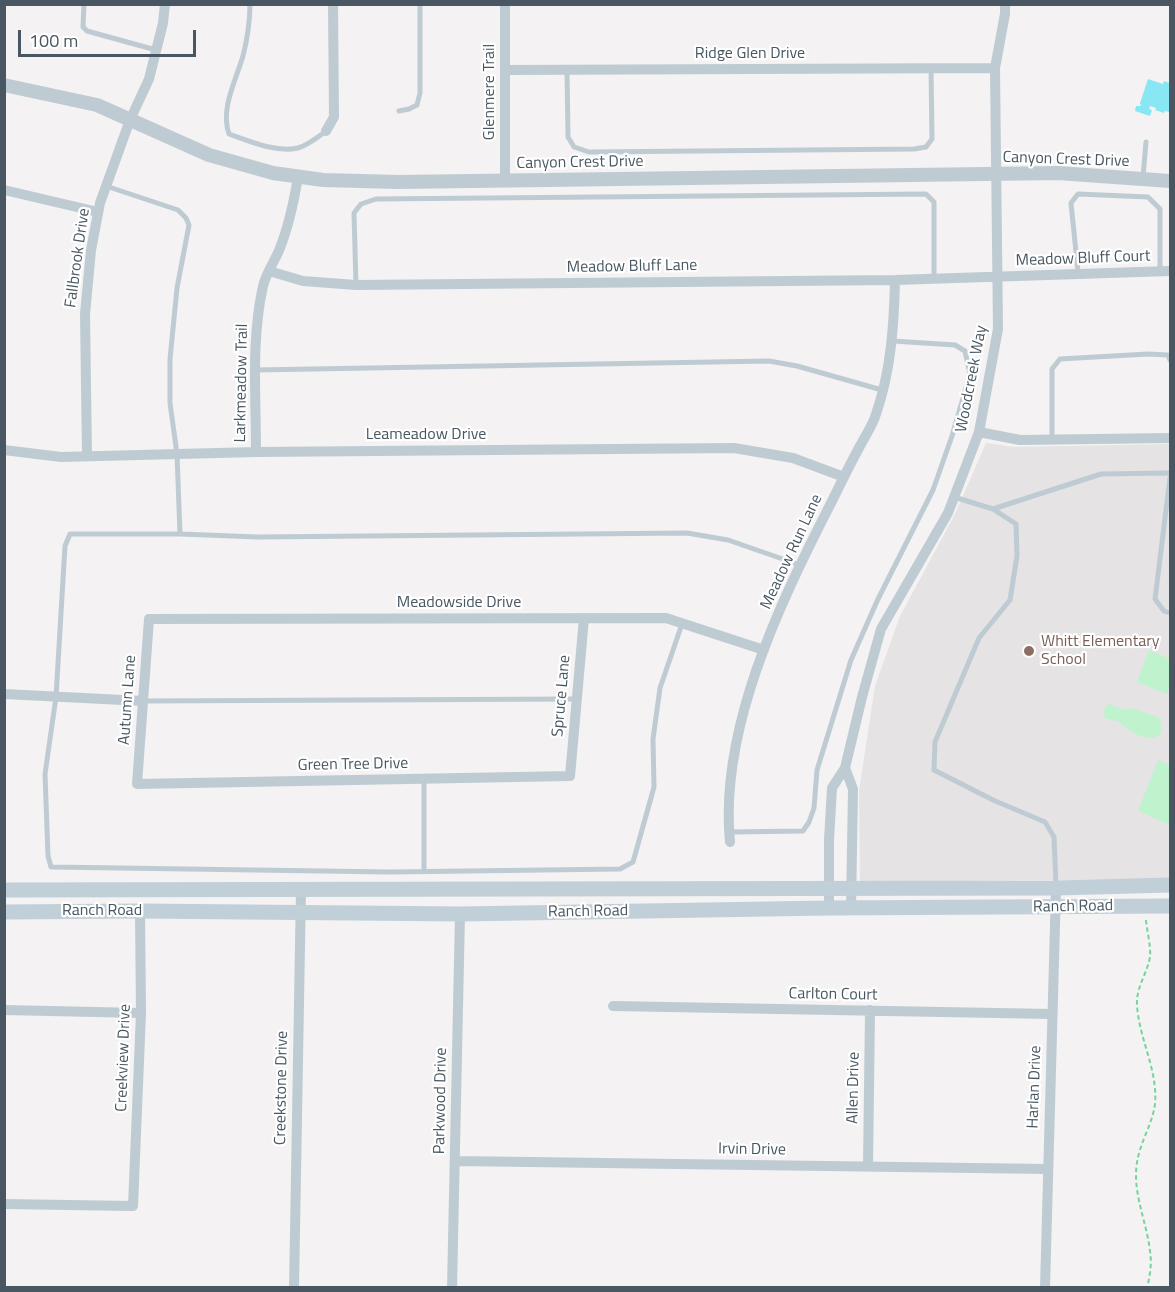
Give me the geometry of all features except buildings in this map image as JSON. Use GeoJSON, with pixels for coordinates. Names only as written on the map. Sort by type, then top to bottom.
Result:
{"type":"FeatureCollection","features":[{"type":"Feature","properties":{"kind":"main road","name":"Ranch Road"},"geometry":{"type":"LineString","coordinates":[[4,890],[1056,888],[1170,885]]}},
{"type":"Feature","properties":{"kind":"main road","name":"Ranch Road"},"geometry":{"type":"LineString","coordinates":[[4,912],[460,914],[829,908],[1170,906]]}},
{"type":"Feature","properties":{"kind":"street","name":"Fallbrook Drive"},"geometry":{"type":"LineString","coordinates":[[87,455],[85,314],[91,250],[98,212],[106,186],[130,120],[149,80],[165,4]]}},
{"type":"Feature","properties":{"kind":"street"},"geometry":{"type":"LineString","coordinates":[[326,131],[334,117],[333,4]]}},
{"type":"Feature","properties":{"kind":"street","name":"Glenmere Trail"},"geometry":{"type":"LineString","coordinates":[[505,4],[505,180]]}},
{"type":"Feature","properties":{"kind":"street","name":"Woodcreek Way"},"geometry":{"type":"LineString","coordinates":[[829,908],[832,789],[845,768],[881,629],[948,513],[979,432],[998,329],[995,68],[1005,4]]}},
{"type":"Feature","properties":{"kind":"street","name":"Ridge Glen Drive"},"geometry":{"type":"LineString","coordinates":[[505,70],[995,68]]}},
{"type":"Feature","properties":{"kind":"street","name":"Canyon Crest Drive"},"geometry":{"type":"LineString","coordinates":[[4,86],[97,105],[209,155],[273,173],[323,180],[398,182],[1058,173],[1143,178],[1170,182]]}},
{"type":"Feature","properties":{"kind":"street","name":"Larkmeadow Trail"},"geometry":{"type":"LineString","coordinates":[[256,452],[254,352],[258,315],[263,283],[290,219],[298,177]]}},
{"type":"Feature","properties":{"kind":"street"},"geometry":{"type":"LineString","coordinates":[[4,190],[98,212]]}},
{"type":"Feature","properties":{"kind":"street","name":"Meadow Bluff Lane"},"geometry":{"type":"LineString","coordinates":[[269,271],[303,281],[356,285],[997,277]]}},
{"type":"Feature","properties":{"kind":"street","name":"Meadow Bluff Court"},"geometry":{"type":"LineString","coordinates":[[997,277],[1078,272],[1165,271]]}},
{"type":"Feature","properties":{"kind":"street","name":"Meadow Run Lane"},"geometry":{"type":"LineString","coordinates":[[729,837],[729,802],[735,746],[742,714],[764,650],[800,565],[876,415],[892,341],[895,280]]}},
{"type":"Feature","properties":{"kind":"street"},"geometry":{"type":"LineString","coordinates":[[979,432],[1020,440],[1170,438]]}},
{"type":"Feature","properties":{"kind":"street","name":"Leameadow Drive"},"geometry":{"type":"LineString","coordinates":[[4,450],[61,457],[256,452],[734,448],[793,458],[844,477]]}},
{"type":"Feature","properties":{"kind":"street","name":"Meadowside Drive"},"geometry":{"type":"LineString","coordinates":[[149,618],[666,618],[764,650]]}},
{"type":"Feature","properties":{"kind":"street","name":"Autumn Lane"},"geometry":{"type":"LineString","coordinates":[[137,783],[149,618]]}},
{"type":"Feature","properties":{"kind":"street","name":"Spruce Lane"},"geometry":{"type":"LineString","coordinates":[[570,776],[584,618]]}},
{"type":"Feature","properties":{"kind":"street"},"geometry":{"type":"LineString","coordinates":[[4,694],[143,701]]}},
{"type":"Feature","properties":{"kind":"street","name":"Woodcreek Way"},"geometry":{"type":"LineString","coordinates":[[845,768],[853,789],[851,908]]}},
{"type":"Feature","properties":{"kind":"street","name":"Green Tree Drive"},"geometry":{"type":"LineString","coordinates":[[137,783],[570,776]]}},
{"type":"Feature","properties":{"kind":"street","name":"Harlan Drive"},"geometry":{"type":"LineString","coordinates":[[1045,1287],[1056,888]]}},
{"type":"Feature","properties":{"kind":"street","name":"Creekstone Drive"},"geometry":{"type":"LineString","coordinates":[[294,1287],[301,889]]}},
{"type":"Feature","properties":{"kind":"street","name":"Creekview Drive"},"geometry":{"type":"LineString","coordinates":[[4,1203],[133,1206],[141,1013],[140,911]]}},
{"type":"Feature","properties":{"kind":"street","name":"Parkwood Drive"},"geometry":{"type":"LineString","coordinates":[[452,1287],[460,914]]}},
{"type":"Feature","properties":{"kind":"street","name":"Carlton Court"},"geometry":{"type":"LineString","coordinates":[[613,1006],[1052,1014]]}},
{"type":"Feature","properties":{"kind":"street"},"geometry":{"type":"LineString","coordinates":[[4,1010],[141,1013]]}},
{"type":"Feature","properties":{"kind":"street","name":"Allen Drive"},"geometry":{"type":"LineString","coordinates":[[868,1167],[870,1010]]}},
{"type":"Feature","properties":{"kind":"street","name":"Irvin Drive"},"geometry":{"type":"LineString","coordinates":[[455,1161],[1048,1169]]}},
{"type":"Feature","properties":{"kind":"lane"},"geometry":{"type":"LineString","coordinates":[[84,4],[83,27],[87,31],[156,50]]}},
{"type":"Feature","properties":{"kind":"lane"},"geometry":{"type":"LineString","coordinates":[[250,4],[243,53],[226,111],[229,134],[260,144],[298,148],[326,131]]}},
{"type":"Feature","properties":{"kind":"lane"},"geometry":{"type":"LineString","coordinates":[[399,111],[417,105],[420,93],[420,4]]}},
{"type":"Feature","properties":{"kind":"lane"},"geometry":{"type":"LineString","coordinates":[[567,71],[568,137],[574,147],[588,152],[600,152],[914,149],[926,147],[932,139],[931,68]]}},
{"type":"Feature","properties":{"kind":"lane"},"geometry":{"type":"LineString","coordinates":[[1143,178],[1146,142]]}},
{"type":"Feature","properties":{"kind":"lane"},"geometry":{"type":"LineString","coordinates":[[106,186],[178,210],[189,225],[175,300],[170,359],[170,403],[177,454],[180,534]]}},
{"type":"Feature","properties":{"kind":"lane"},"geometry":{"type":"LineString","coordinates":[[356,285],[354,213],[361,204],[376,199],[926,194],[934,202],[934,279]]}},
{"type":"Feature","properties":{"kind":"lane"},"geometry":{"type":"LineString","coordinates":[[1078,272],[1071,203],[1078,194],[1148,196],[1160,209],[1165,271]]}},
{"type":"Feature","properties":{"kind":"lane"},"geometry":{"type":"LineString","coordinates":[[729,837],[803,831],[809,822],[814,808],[817,770],[851,660],[888,577],[933,490],[952,436],[970,374],[965,351],[955,345],[892,341]]}},
{"type":"Feature","properties":{"kind":"lane"},"geometry":{"type":"LineString","coordinates":[[1052,440],[1052,369],[1060,359],[1148,354],[1168,355],[1170,360]]}},
{"type":"Feature","properties":{"kind":"lane"},"geometry":{"type":"LineString","coordinates":[[255,369],[770,361],[797,366],[882,390]]}},
{"type":"Feature","properties":{"kind":"lane"},"geometry":{"type":"LineString","coordinates":[[993,509],[1101,474],[1170,476],[1155,599],[1164,611],[1170,613]]}},
{"type":"Feature","properties":{"kind":"lane"},"geometry":{"type":"LineString","coordinates":[[954,497],[993,509],[1016,524],[1017,556],[1010,600],[979,638],[935,742],[934,770],[993,800],[1045,822],[1054,837],[1056,888]]}},
{"type":"Feature","properties":{"kind":"lane"},"geometry":{"type":"LineString","coordinates":[[682,624],[660,688],[653,739],[654,787],[633,862],[620,870],[424,871],[51,867],[48,856],[45,774],[56,697],[65,546],[70,534],[258,537],[687,532],[728,540],[800,565]]}},
{"type":"Feature","properties":{"kind":"lane"},"geometry":{"type":"LineString","coordinates":[[143,701],[577,699]]}},
{"type":"Feature","properties":{"kind":"lane"},"geometry":{"type":"LineString","coordinates":[[424,779],[424,871]]}},
{"type":"Feature","properties":{"kind":"path"},"geometry":{"type":"LineString","coordinates":[[1146,917],[1150,956],[1137,995],[1137,1003],[1154,1078],[1154,1106],[1139,1150],[1136,1185],[1150,1250],[1147,1287]]}},
{"type":"Feature","properties":{"kind":"shaded area","name":"Whitt Elementary School"},"geometry":{"type":"Polygon","coordinates":[[[986,443],[1014,447],[1170,444],[1170,879],[860,882],[859,791],[875,686],[900,616],[955,514],[986,443]]]}},
{"type":"Feature","properties":{"kind":"green space"},"geometry":{"type":"Polygon","coordinates":[[[1149,650],[1170,659],[1170,685],[1167,694],[1137,682],[1149,650]]]}},
{"type":"Feature","properties":{"kind":"green space"},"geometry":{"type":"Polygon","coordinates":[[[1108,704],[1126,710],[1132,708],[1159,718],[1161,728],[1159,735],[1148,738],[1140,736],[1120,722],[1105,718],[1103,712],[1108,704]]]}},
{"type":"Feature","properties":{"kind":"green space"},"geometry":{"type":"Polygon","coordinates":[[[1158,760],[1170,765],[1170,825],[1138,811],[1158,760]]]}},
{"type":"Feature","properties":{"kind":"water"},"geometry":{"type":"Polygon","coordinates":[[[1148,79],[1163,84],[1164,81],[1170,83],[1170,112],[1165,111],[1164,113],[1150,106],[1149,109],[1152,110],[1150,116],[1135,111],[1136,106],[1141,106],[1148,79]]]}},
{"type":"Feature","properties":{"kind":"place","name":"Whitt Elementary School"},"geometry":{"type":"Point","coordinates":[1029,651]}}]}
